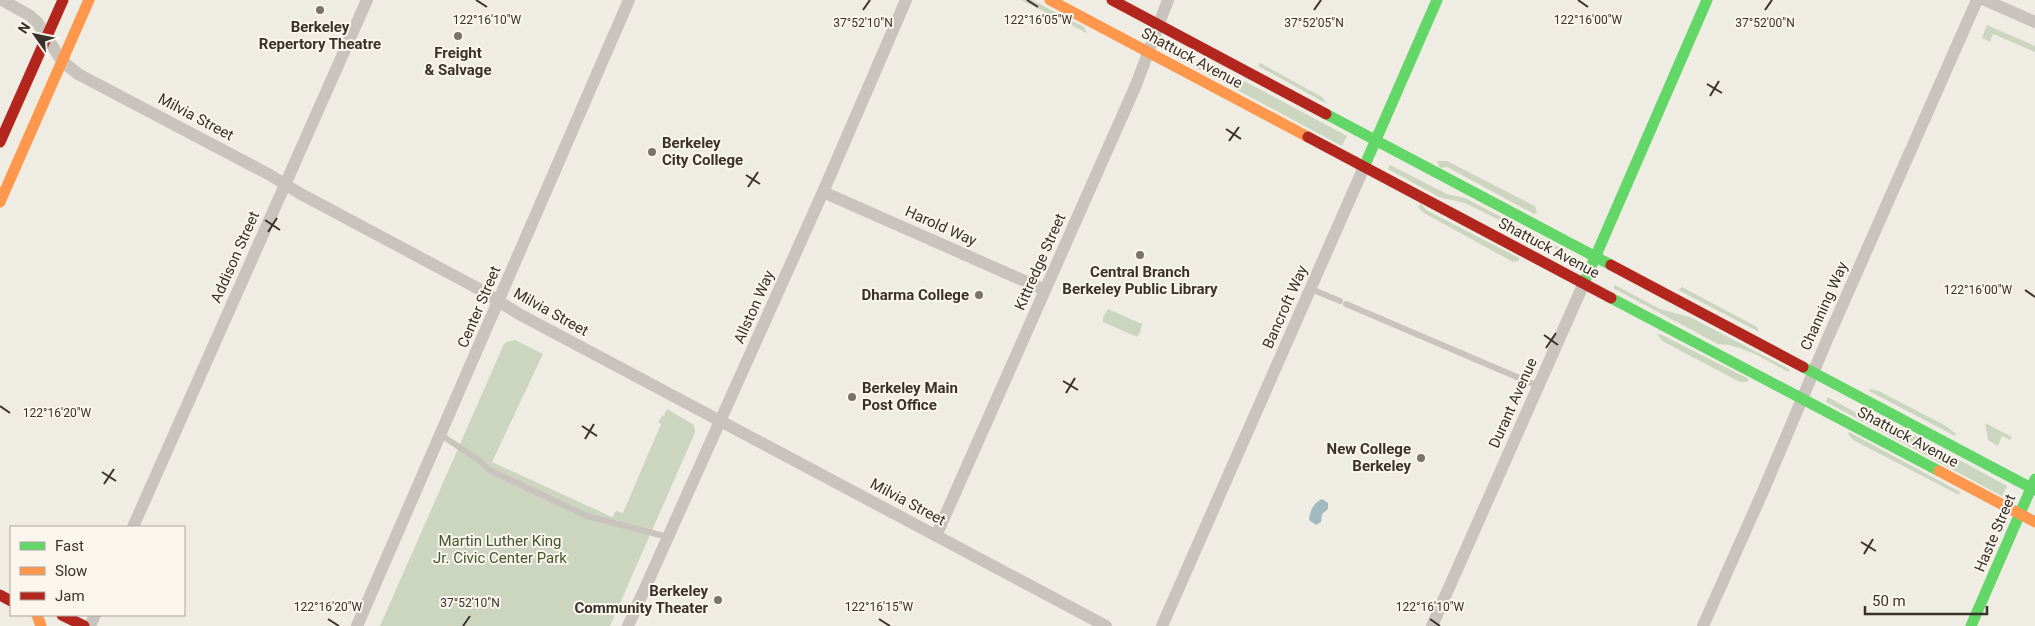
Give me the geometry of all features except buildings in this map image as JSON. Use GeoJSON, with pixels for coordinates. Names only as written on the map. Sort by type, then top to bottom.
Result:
{"type":"FeatureCollection","features":[{"type":"Feature","properties":{"kind":"main road"},"geometry":{"type":"LineString","coordinates":[[0,142],[63,0]]}},
{"type":"Feature","properties":{"kind":"main road"},"geometry":{"type":"LineString","coordinates":[[0,202],[88,0]]}},
{"type":"Feature","properties":{"kind":"main road","name":"Shattuck Avenue"},"geometry":{"type":"LineString","coordinates":[[1050,0],[2035,522]]}},
{"type":"Feature","properties":{"kind":"main road","name":"Shattuck Avenue"},"geometry":{"type":"LineString","coordinates":[[1112,0],[1813,372],[2034,485]]}},
{"type":"Feature","properties":{"kind":"main road","name":"Bancroft Way"},"geometry":{"type":"LineString","coordinates":[[1364,167],[1437,0]]}},
{"type":"Feature","properties":{"kind":"main road","name":"Durant Avenue"},"geometry":{"type":"LineString","coordinates":[[1584,283],[1707,0]]}},
{"type":"Feature","properties":{"kind":"main road","name":"Haste Street"},"geometry":{"type":"LineString","coordinates":[[1971,626],[2034,485]]}},
{"type":"Feature","properties":{"kind":"main road"},"geometry":{"type":"LineString","coordinates":[[64,616],[84,626]]}},
{"type":"Feature","properties":{"kind":"street","name":"Milvia Street"},"geometry":{"type":"LineString","coordinates":[[2,0],[29,15],[37,22],[62,61],[78,74],[479,289],[518,314],[1106,626]]}},
{"type":"Feature","properties":{"kind":"street","name":"Addison Street"},"geometry":{"type":"LineString","coordinates":[[133,526],[367,0]]}},
{"type":"Feature","properties":{"kind":"street","name":"Center Street"},"geometry":{"type":"LineString","coordinates":[[357,626],[629,0]]}},
{"type":"Feature","properties":{"kind":"street","name":"Allston Way"},"geometry":{"type":"LineString","coordinates":[[628,626],[823,192],[906,0]]}},
{"type":"Feature","properties":{"kind":"street","name":"Kittredge Street"},"geometry":{"type":"LineString","coordinates":[[936,536],[1132,94],[1168,0]]}},
{"type":"Feature","properties":{"kind":"street","name":"Channing Way"},"geometry":{"type":"LineString","coordinates":[[1703,626],[1977,0]]}},
{"type":"Feature","properties":{"kind":"street"},"geometry":{"type":"LineString","coordinates":[[1985,0],[2035,22]]}},
{"type":"Feature","properties":{"kind":"street","name":"Bancroft Way"},"geometry":{"type":"LineString","coordinates":[[1162,626],[1364,167]]}},
{"type":"Feature","properties":{"kind":"street","name":"Harold Way"},"geometry":{"type":"LineString","coordinates":[[823,192],[1045,290]]}},
{"type":"Feature","properties":{"kind":"street","name":"Durant Avenue"},"geometry":{"type":"LineString","coordinates":[[1432,626],[1584,283]]}},
{"type":"Feature","properties":{"kind":"lane"},"geometry":{"type":"LineString","coordinates":[[1311,289],[1538,386]]}},
{"type":"Feature","properties":{"kind":"lane"},"geometry":{"type":"LineString","coordinates":[[442,434],[480,461],[489,470],[587,516],[668,538]]}},
{"type":"Feature","properties":{"kind":"green space"},"geometry":{"type":"Polygon","coordinates":[[[1021,0],[1032,0],[1084,27],[1087,33],[1021,0]]]}},
{"type":"Feature","properties":{"kind":"green space"},"geometry":{"type":"Polygon","coordinates":[[[1987,25],[2035,46],[2035,52],[1993,34],[1990,42],[1982,38],[1987,25]]]}},
{"type":"Feature","properties":{"kind":"green space"},"geometry":{"type":"Polygon","coordinates":[[[1172,55],[1213,75],[1246,82],[1347,136],[1342,146],[1172,55]]]}},
{"type":"Feature","properties":{"kind":"green space"},"geometry":{"type":"Polygon","coordinates":[[[1260,63],[1322,97],[1327,104],[1258,66],[1260,63]]]}},
{"type":"Feature","properties":{"kind":"green space"},"geometry":{"type":"Polygon","coordinates":[[[1437,161],[1447,161],[1535,206],[1537,213],[1534,214],[1447,167],[1440,168],[1437,161]]]}},
{"type":"Feature","properties":{"kind":"green space"},"geometry":{"type":"Polygon","coordinates":[[[1390,165],[1447,194],[1465,198],[1564,250],[1563,252],[1465,203],[1439,197],[1388,169],[1390,165]]]}},
{"type":"Feature","properties":{"kind":"green space"},"geometry":{"type":"Polygon","coordinates":[[[1421,204],[1426,210],[1519,258],[1519,261],[1513,262],[1424,213],[1418,207],[1421,204]]]}},
{"type":"Feature","properties":{"kind":"green space"},"geometry":{"type":"Polygon","coordinates":[[[1615,285],[1660,309],[1690,317],[1789,369],[1789,372],[1746,350],[1718,344],[1613,288],[1615,285]]]}},
{"type":"Feature","properties":{"kind":"green space"},"geometry":{"type":"Polygon","coordinates":[[[1682,287],[1757,327],[1759,332],[1678,290],[1682,287]]]}},
{"type":"Feature","properties":{"kind":"green space"},"geometry":{"type":"Polygon","coordinates":[[[1108,309],[1142,324],[1137,337],[1103,322],[1103,317],[1108,309]]]}},
{"type":"Feature","properties":{"kind":"green space"},"geometry":{"type":"Polygon","coordinates":[[[1660,334],[1749,379],[1747,382],[1740,382],[1664,342],[1657,335],[1660,334]]]}},
{"type":"Feature","properties":{"kind":"green space","name":"Martin Luther King Jr. Civic Center Park"},"geometry":{"type":"Polygon","coordinates":[[[515,340],[543,354],[492,462],[612,517],[616,511],[623,513],[661,424],[658,422],[664,416],[667,409],[694,425],[695,432],[693,437],[610,626],[380,626],[504,344],[515,340]]]}},
{"type":"Feature","properties":{"kind":"green space"},"geometry":{"type":"Polygon","coordinates":[[[1870,389],[1879,391],[1946,426],[1956,434],[1955,436],[1869,391],[1870,389]]]}},
{"type":"Feature","properties":{"kind":"green space"},"geometry":{"type":"Polygon","coordinates":[[[1828,397],[1878,425],[1901,428],[2007,486],[2002,496],[1826,402],[1828,397]]]}},
{"type":"Feature","properties":{"kind":"green space"},"geometry":{"type":"Polygon","coordinates":[[[1985,423],[2012,437],[2010,440],[2002,436],[1998,446],[1988,440],[1985,423]]]}},
{"type":"Feature","properties":{"kind":"green space"},"geometry":{"type":"Polygon","coordinates":[[[1849,432],[1960,492],[1959,495],[1853,440],[1848,434],[1849,432]]]}},
{"type":"Feature","properties":{"kind":"water"},"geometry":{"type":"Polygon","coordinates":[[[1322,499],[1328,503],[1328,509],[1322,514],[1321,522],[1316,525],[1309,520],[1310,513],[1314,505],[1322,499]]]}},
{"type":"Feature","properties":{"kind":"traffic: fast"},"geometry":{"type":"LineString","coordinates":[[1364,167],[1437,0]]}},
{"type":"Feature","properties":{"kind":"traffic: fast"},"geometry":{"type":"LineString","coordinates":[[1584,283],[1707,0]]}},
{"type":"Feature","properties":{"kind":"traffic: fast"},"geometry":{"type":"LineString","coordinates":[[1326,114],[1611,265]]}},
{"type":"Feature","properties":{"kind":"traffic: fast"},"geometry":{"type":"LineString","coordinates":[[1611,298],[1939,471]]}},
{"type":"Feature","properties":{"kind":"traffic: fast"},"geometry":{"type":"LineString","coordinates":[[1803,367],[2035,490]]}},
{"type":"Feature","properties":{"kind":"traffic: fast"},"geometry":{"type":"LineString","coordinates":[[1971,626],[2035,479]]}},
{"type":"Feature","properties":{"kind":"traffic: slow"},"geometry":{"type":"LineString","coordinates":[[0,202],[89,0]]}},
{"type":"Feature","properties":{"kind":"traffic: slow"},"geometry":{"type":"LineString","coordinates":[[1050,0],[1308,137]]}},
{"type":"Feature","properties":{"kind":"traffic: slow"},"geometry":{"type":"LineString","coordinates":[[1939,471],[2035,522]]}},
{"type":"Feature","properties":{"kind":"traffic: slow"},"geometry":{"type":"LineString","coordinates":[[37,616],[41,626]]}},
{"type":"Feature","properties":{"kind":"traffic: jam"},"geometry":{"type":"LineString","coordinates":[[0,142],[63,0]]}},
{"type":"Feature","properties":{"kind":"traffic: jam"},"geometry":{"type":"LineString","coordinates":[[1112,0],[1326,114]]}},
{"type":"Feature","properties":{"kind":"traffic: jam"},"geometry":{"type":"LineString","coordinates":[[1308,137],[1611,298]]}},
{"type":"Feature","properties":{"kind":"traffic: jam"},"geometry":{"type":"LineString","coordinates":[[1611,265],[1803,367]]}},
{"type":"Feature","properties":{"kind":"traffic: jam"},"geometry":{"type":"LineString","coordinates":[[0,595],[10,600]]}},
{"type":"Feature","properties":{"kind":"traffic: jam"},"geometry":{"type":"LineString","coordinates":[[64,616],[84,626]]}},
{"type":"Feature","properties":{"kind":"place","name":"Berkeley Repertory Theatre"},"geometry":{"type":"Point","coordinates":[320,10]}},
{"type":"Feature","properties":{"kind":"place","name":"Freight & Salvage"},"geometry":{"type":"Point","coordinates":[458,36]}},
{"type":"Feature","properties":{"kind":"place","name":"Berkeley City College"},"geometry":{"type":"Point","coordinates":[652,152]}},
{"type":"Feature","properties":{"kind":"place","name":"Central Branch Berkeley Public Library"},"geometry":{"type":"Point","coordinates":[1140,255]}},
{"type":"Feature","properties":{"kind":"place","name":"Dharma College"},"geometry":{"type":"Point","coordinates":[979,295]}},
{"type":"Feature","properties":{"kind":"place","name":"Berkeley Main Post Office"},"geometry":{"type":"Point","coordinates":[852,397]}},
{"type":"Feature","properties":{"kind":"place","name":"New College Berkeley"},"geometry":{"type":"Point","coordinates":[1421,458]}},
{"type":"Feature","properties":{"kind":"place","name":"Berkeley Community Theater"},"geometry":{"type":"Point","coordinates":[718,600]}}]}
